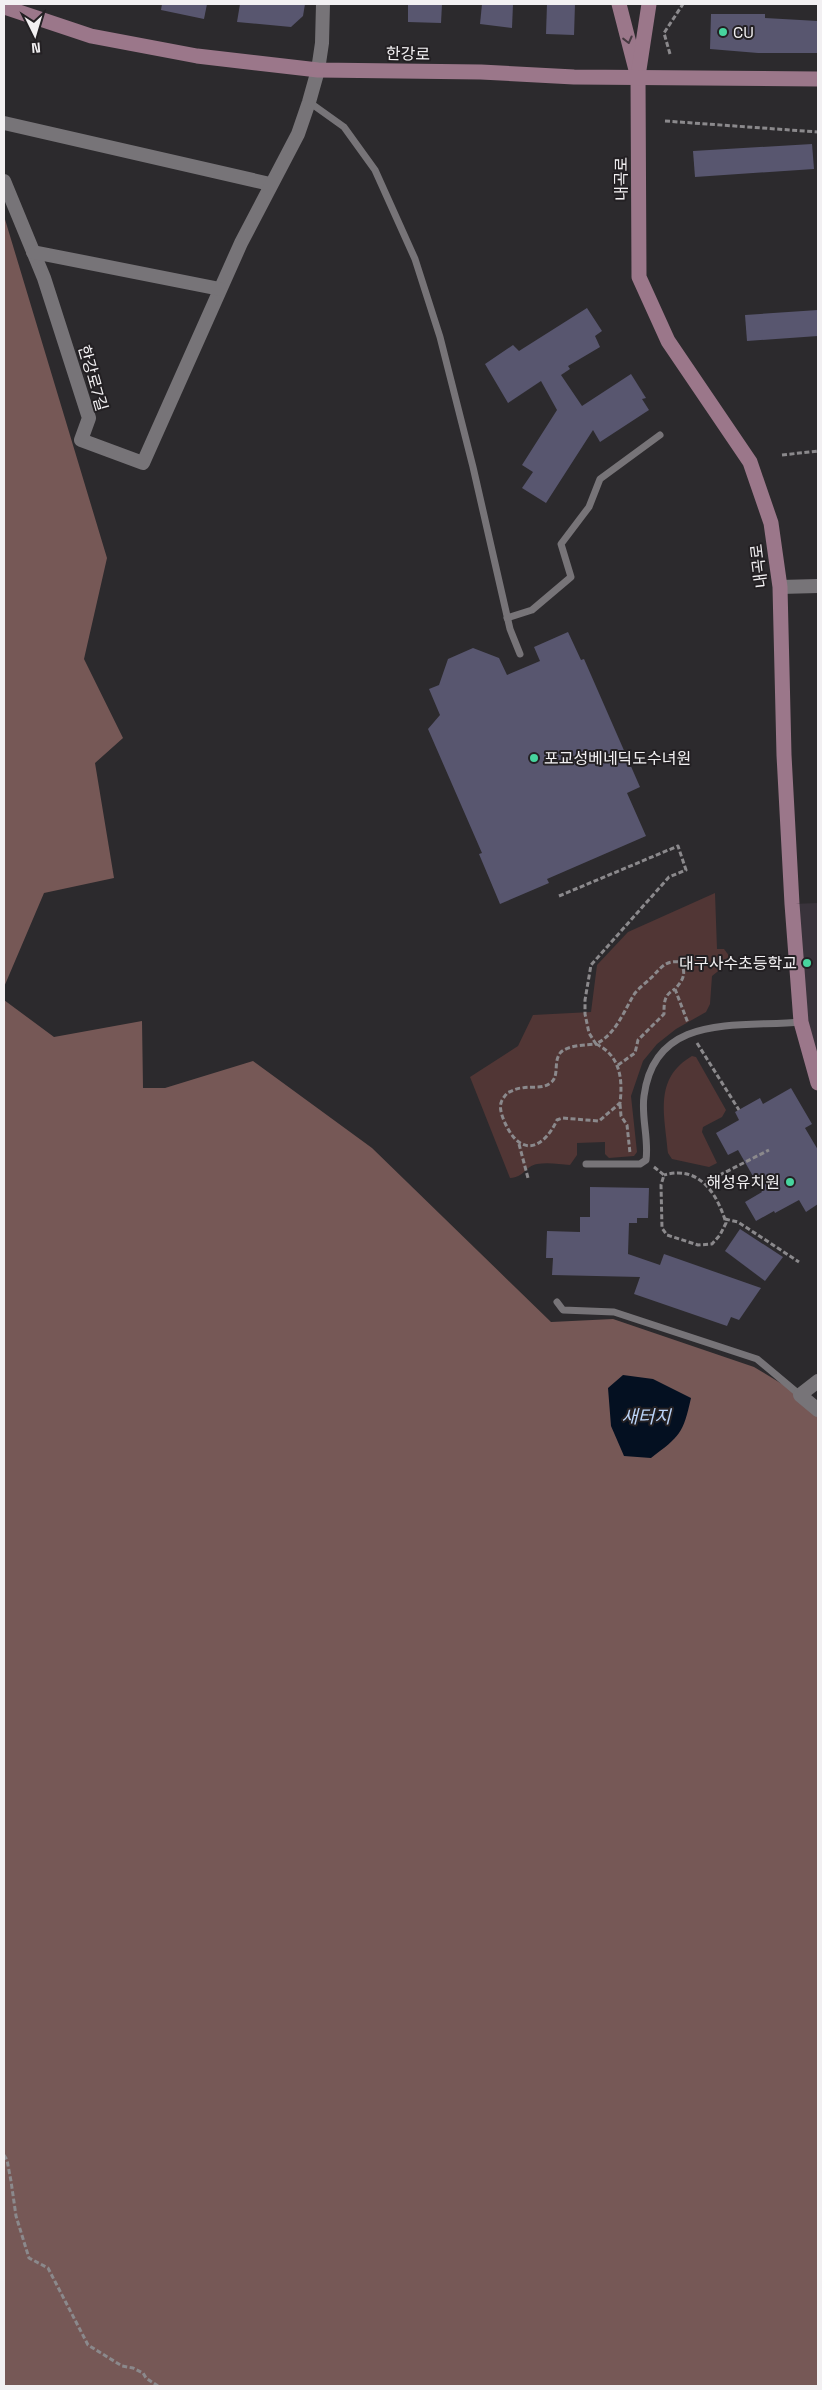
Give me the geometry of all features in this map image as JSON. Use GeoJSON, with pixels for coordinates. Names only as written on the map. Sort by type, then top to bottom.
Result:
{"type":"FeatureCollection","features":[{"type":"Feature","properties":{"kind":"main road"},"geometry":{"type":"LineString","coordinates":[[619,4],[638,76]]}},
{"type":"Feature","properties":{"kind":"main road"},"geometry":{"type":"LineString","coordinates":[[638,76],[649,4]]}},
{"type":"Feature","properties":{"kind":"main road","name":"한강로"},"geometry":{"type":"LineString","coordinates":[[4,7],[91,36],[197,56],[318,70],[481,72],[574,77],[638,76],[818,79]]}},
{"type":"Feature","properties":{"kind":"main road","name":"내곡로"},"geometry":{"type":"LineString","coordinates":[[638,76],[638,276],[668,341],[750,462],[771,524],[780,587],[784,765],[792,904],[802,1022],[818,1083]]}},
{"type":"Feature","properties":{"kind":"street","name":"한강로7길"},"geometry":{"type":"LineString","coordinates":[[4,181],[44,278],[89,418],[81,440],[144,463],[220,289],[270,184],[298,134],[318,70],[322,42],[323,4]]}},
{"type":"Feature","properties":{"kind":"street"},"geometry":{"type":"LineString","coordinates":[[4,123],[270,184]]}},
{"type":"Feature","properties":{"kind":"street"},"geometry":{"type":"LineString","coordinates":[[33,252],[220,289]]}},
{"type":"Feature","properties":{"kind":"street"},"geometry":{"type":"LineString","coordinates":[[780,587],[818,586]]}},
{"type":"Feature","properties":{"kind":"street"},"geometry":{"type":"LineString","coordinates":[[818,1381],[800,1395],[818,1410]]}},
{"type":"Feature","properties":{"kind":"lane"},"geometry":{"type":"LineString","coordinates":[[309,102],[344,127],[375,170],[415,259],[450,374],[507,618],[520,654]]}},
{"type":"Feature","properties":{"kind":"lane"},"geometry":{"type":"LineString","coordinates":[[507,618],[532,610],[571,577],[560,544],[590,507],[600,479],[660,435]]}},
{"type":"Feature","properties":{"kind":"lane"},"geometry":{"type":"LineString","coordinates":[[586,1164],[640,1164],[646,1160],[644,1097],[654,1065],[664,1051],[687,1034],[701,1028],[802,1022]]}},
{"type":"Feature","properties":{"kind":"lane"},"geometry":{"type":"LineString","coordinates":[[558,1302],[563,1310],[614,1312],[757,1359],[800,1395]]}},
{"type":"Feature","properties":{"kind":"path"},"geometry":{"type":"LineString","coordinates":[[670,54],[664,33],[683,4]]}},
{"type":"Feature","properties":{"kind":"path"},"geometry":{"type":"LineString","coordinates":[[665,120],[818,132]]}},
{"type":"Feature","properties":{"kind":"path"},"geometry":{"type":"LineString","coordinates":[[782,455],[818,451]]}},
{"type":"Feature","properties":{"kind":"path"},"geometry":{"type":"LineString","coordinates":[[559,896],[678,846],[686,870],[669,876],[591,965],[585,1000],[585,1014],[589,1033],[596,1044],[604,1047],[618,1065],[623,1085],[620,1103],[621,1116],[627,1125],[630,1158]]}},
{"type":"Feature","properties":{"kind":"path"},"geometry":{"type":"LineString","coordinates":[[528,1178],[519,1144],[509,1132],[503,1118],[501,1104],[507,1093],[521,1088],[540,1088],[551,1083],[556,1075],[556,1061],[562,1052],[574,1046],[596,1044],[607,1038],[615,1029],[637,990],[655,975],[661,965],[673,961],[681,962],[685,971],[683,980],[675,989],[667,993],[664,1001],[664,1014],[638,1040],[635,1053],[618,1065]]}},
{"type":"Feature","properties":{"kind":"path"},"geometry":{"type":"LineString","coordinates":[[675,989],[688,1024]]}},
{"type":"Feature","properties":{"kind":"path"},"geometry":{"type":"LineString","coordinates":[[696,1040],[739,1110]]}},
{"type":"Feature","properties":{"kind":"path"},"geometry":{"type":"LineString","coordinates":[[519,1144],[531,1146],[542,1142],[551,1134],[557,1120],[562,1118],[599,1120],[620,1103]]}},
{"type":"Feature","properties":{"kind":"path"},"geometry":{"type":"LineString","coordinates":[[706,1182],[769,1150]]}},
{"type":"Feature","properties":{"kind":"path"},"geometry":{"type":"LineString","coordinates":[[646,1160],[664,1175]]}},
{"type":"Feature","properties":{"kind":"path"},"geometry":{"type":"LineString","coordinates":[[674,1172],[691,1174],[706,1182],[726,1222],[720,1235],[712,1244],[698,1245],[668,1235],[662,1228],[661,1186],[664,1175],[674,1172]]}},
{"type":"Feature","properties":{"kind":"path"},"geometry":{"type":"LineString","coordinates":[[725,1219],[738,1222],[799,1262]]}},
{"type":"Feature","properties":{"kind":"path"},"geometry":{"type":"LineString","coordinates":[[4,2155],[12,2181],[16,2216],[29,2258],[48,2268],[88,2345],[122,2366],[134,2368],[143,2373],[146,2378],[158,2386]]}},
{"type":"Feature","properties":{"kind":"shaded area"},"geometry":{"type":"Polygon","coordinates":[[[4,216],[107,558],[84,659],[123,738],[95,763],[114,878],[44,893],[4,987],[4,216]]]}},
{"type":"Feature","properties":{"kind":"shaded area"},"geometry":{"type":"Polygon","coordinates":[[[715,893],[717,949],[724,949],[730,957],[727,964],[712,976],[710,1004],[706,1012],[676,1029],[657,1044],[643,1061],[631,1096],[637,1152],[634,1156],[609,1158],[605,1154],[605,1142],[577,1143],[577,1155],[570,1165],[537,1164],[519,1176],[510,1178],[470,1077],[518,1046],[533,1015],[591,1012],[597,965],[628,932],[715,893]]]}},
{"type":"Feature","properties":{"kind":"shaded area","name":"대구사수초등학교"},"geometry":{"type":"Polygon","coordinates":[[[818,903],[818,1083],[801,1022],[792,904],[818,903]]]}},
{"type":"Feature","properties":{"kind":"shaded area"},"geometry":{"type":"Polygon","coordinates":[[[4,1000],[54,1037],[142,1021],[143,1088],[165,1088],[253,1061],[372,1148],[551,1322],[613,1319],[754,1367],[800,1395],[818,1410],[818,2386],[4,2386],[4,1000]]]}},
{"type":"Feature","properties":{"kind":"shaded area"},"geometry":{"type":"Polygon","coordinates":[[[692,1056],[696,1057],[726,1110],[722,1117],[703,1127],[702,1132],[717,1163],[709,1167],[672,1159],[668,1153],[664,1112],[666,1087],[671,1076],[680,1065],[692,1056]]]}},
{"type":"Feature","properties":{"kind":"water","name":"새터지"},"geometry":{"type":"Polygon","coordinates":[[[623,1375],[653,1379],[691,1398],[679,1433],[651,1458],[624,1456],[611,1426],[608,1388],[623,1375]]]}},
{"type":"Feature","properties":{"kind":"building"},"geometry":{"type":"Polygon","coordinates":[[[162,4],[207,4],[204,19],[161,10],[162,4]]]}},
{"type":"Feature","properties":{"kind":"building"},"geometry":{"type":"Polygon","coordinates":[[[240,4],[305,4],[303,16],[291,27],[237,22],[240,4]]]}},
{"type":"Feature","properties":{"kind":"building"},"geometry":{"type":"Polygon","coordinates":[[[408,4],[442,4],[441,23],[408,22],[408,4]]]}},
{"type":"Feature","properties":{"kind":"building"},"geometry":{"type":"Polygon","coordinates":[[[482,4],[513,4],[512,28],[480,24],[482,4]]]}},
{"type":"Feature","properties":{"kind":"building"},"geometry":{"type":"Polygon","coordinates":[[[547,4],[575,4],[574,35],[546,34],[547,4]]]}},
{"type":"Feature","properties":{"kind":"building"},"geometry":{"type":"Polygon","coordinates":[[[711,14],[765,14],[765,18],[818,21],[818,53],[758,53],[710,49],[711,14]]]}},
{"type":"Feature","properties":{"kind":"building"},"geometry":{"type":"Polygon","coordinates":[[[812,144],[814,169],[695,177],[693,151],[812,144]]]}},
{"type":"Feature","properties":{"kind":"building"},"geometry":{"type":"Polygon","coordinates":[[[587,308],[602,331],[595,336],[600,347],[568,366],[570,369],[561,375],[582,406],[631,374],[646,398],[642,399],[649,410],[600,442],[593,430],[546,503],[522,488],[533,472],[522,465],[557,410],[541,381],[508,403],[485,364],[513,345],[519,351],[587,308]]]}},
{"type":"Feature","properties":{"kind":"building"},"geometry":{"type":"Polygon","coordinates":[[[818,310],[818,336],[747,341],[745,315],[818,310]]]}},
{"type":"Feature","properties":{"kind":"building","name":"포교성베네딕도수녀원"},"geometry":{"type":"Polygon","coordinates":[[[568,632],[581,660],[584,659],[640,787],[627,793],[646,836],[547,879],[549,883],[500,904],[479,854],[482,853],[428,729],[440,715],[429,689],[439,685],[448,659],[473,648],[499,658],[507,675],[540,661],[534,647],[568,632]]]}},
{"type":"Feature","properties":{"kind":"building","name":"해성유치원"},"geometry":{"type":"Polygon","coordinates":[[[791,1088],[812,1124],[805,1128],[818,1150],[818,1204],[806,1212],[799,1200],[756,1221],[745,1202],[762,1192],[738,1150],[728,1155],[716,1133],[739,1120],[735,1112],[760,1098],[763,1104],[791,1088]]]}},
{"type":"Feature","properties":{"kind":"building"},"geometry":{"type":"Polygon","coordinates":[[[590,1187],[649,1188],[648,1218],[637,1218],[637,1223],[629,1223],[628,1254],[660,1265],[664,1254],[761,1288],[739,1320],[731,1317],[727,1326],[634,1294],[640,1277],[552,1275],[553,1258],[546,1258],[547,1231],[580,1232],[580,1217],[590,1217],[590,1187]]]}},
{"type":"Feature","properties":{"kind":"building"},"geometry":{"type":"Polygon","coordinates":[[[740,1229],[783,1257],[765,1281],[725,1251],[740,1229]]]}},
{"type":"Feature","properties":{"kind":"place","name":"CU"},"geometry":{"type":"Point","coordinates":[723,32]}},
{"type":"Feature","properties":{"kind":"place","name":"포교성베네딕도수녀원"},"geometry":{"type":"Point","coordinates":[534,758]}},
{"type":"Feature","properties":{"kind":"place","name":"대구사수초등학교"},"geometry":{"type":"Point","coordinates":[807,963]}},
{"type":"Feature","properties":{"kind":"place","name":"해성유치원"},"geometry":{"type":"Point","coordinates":[790,1182]}}]}
